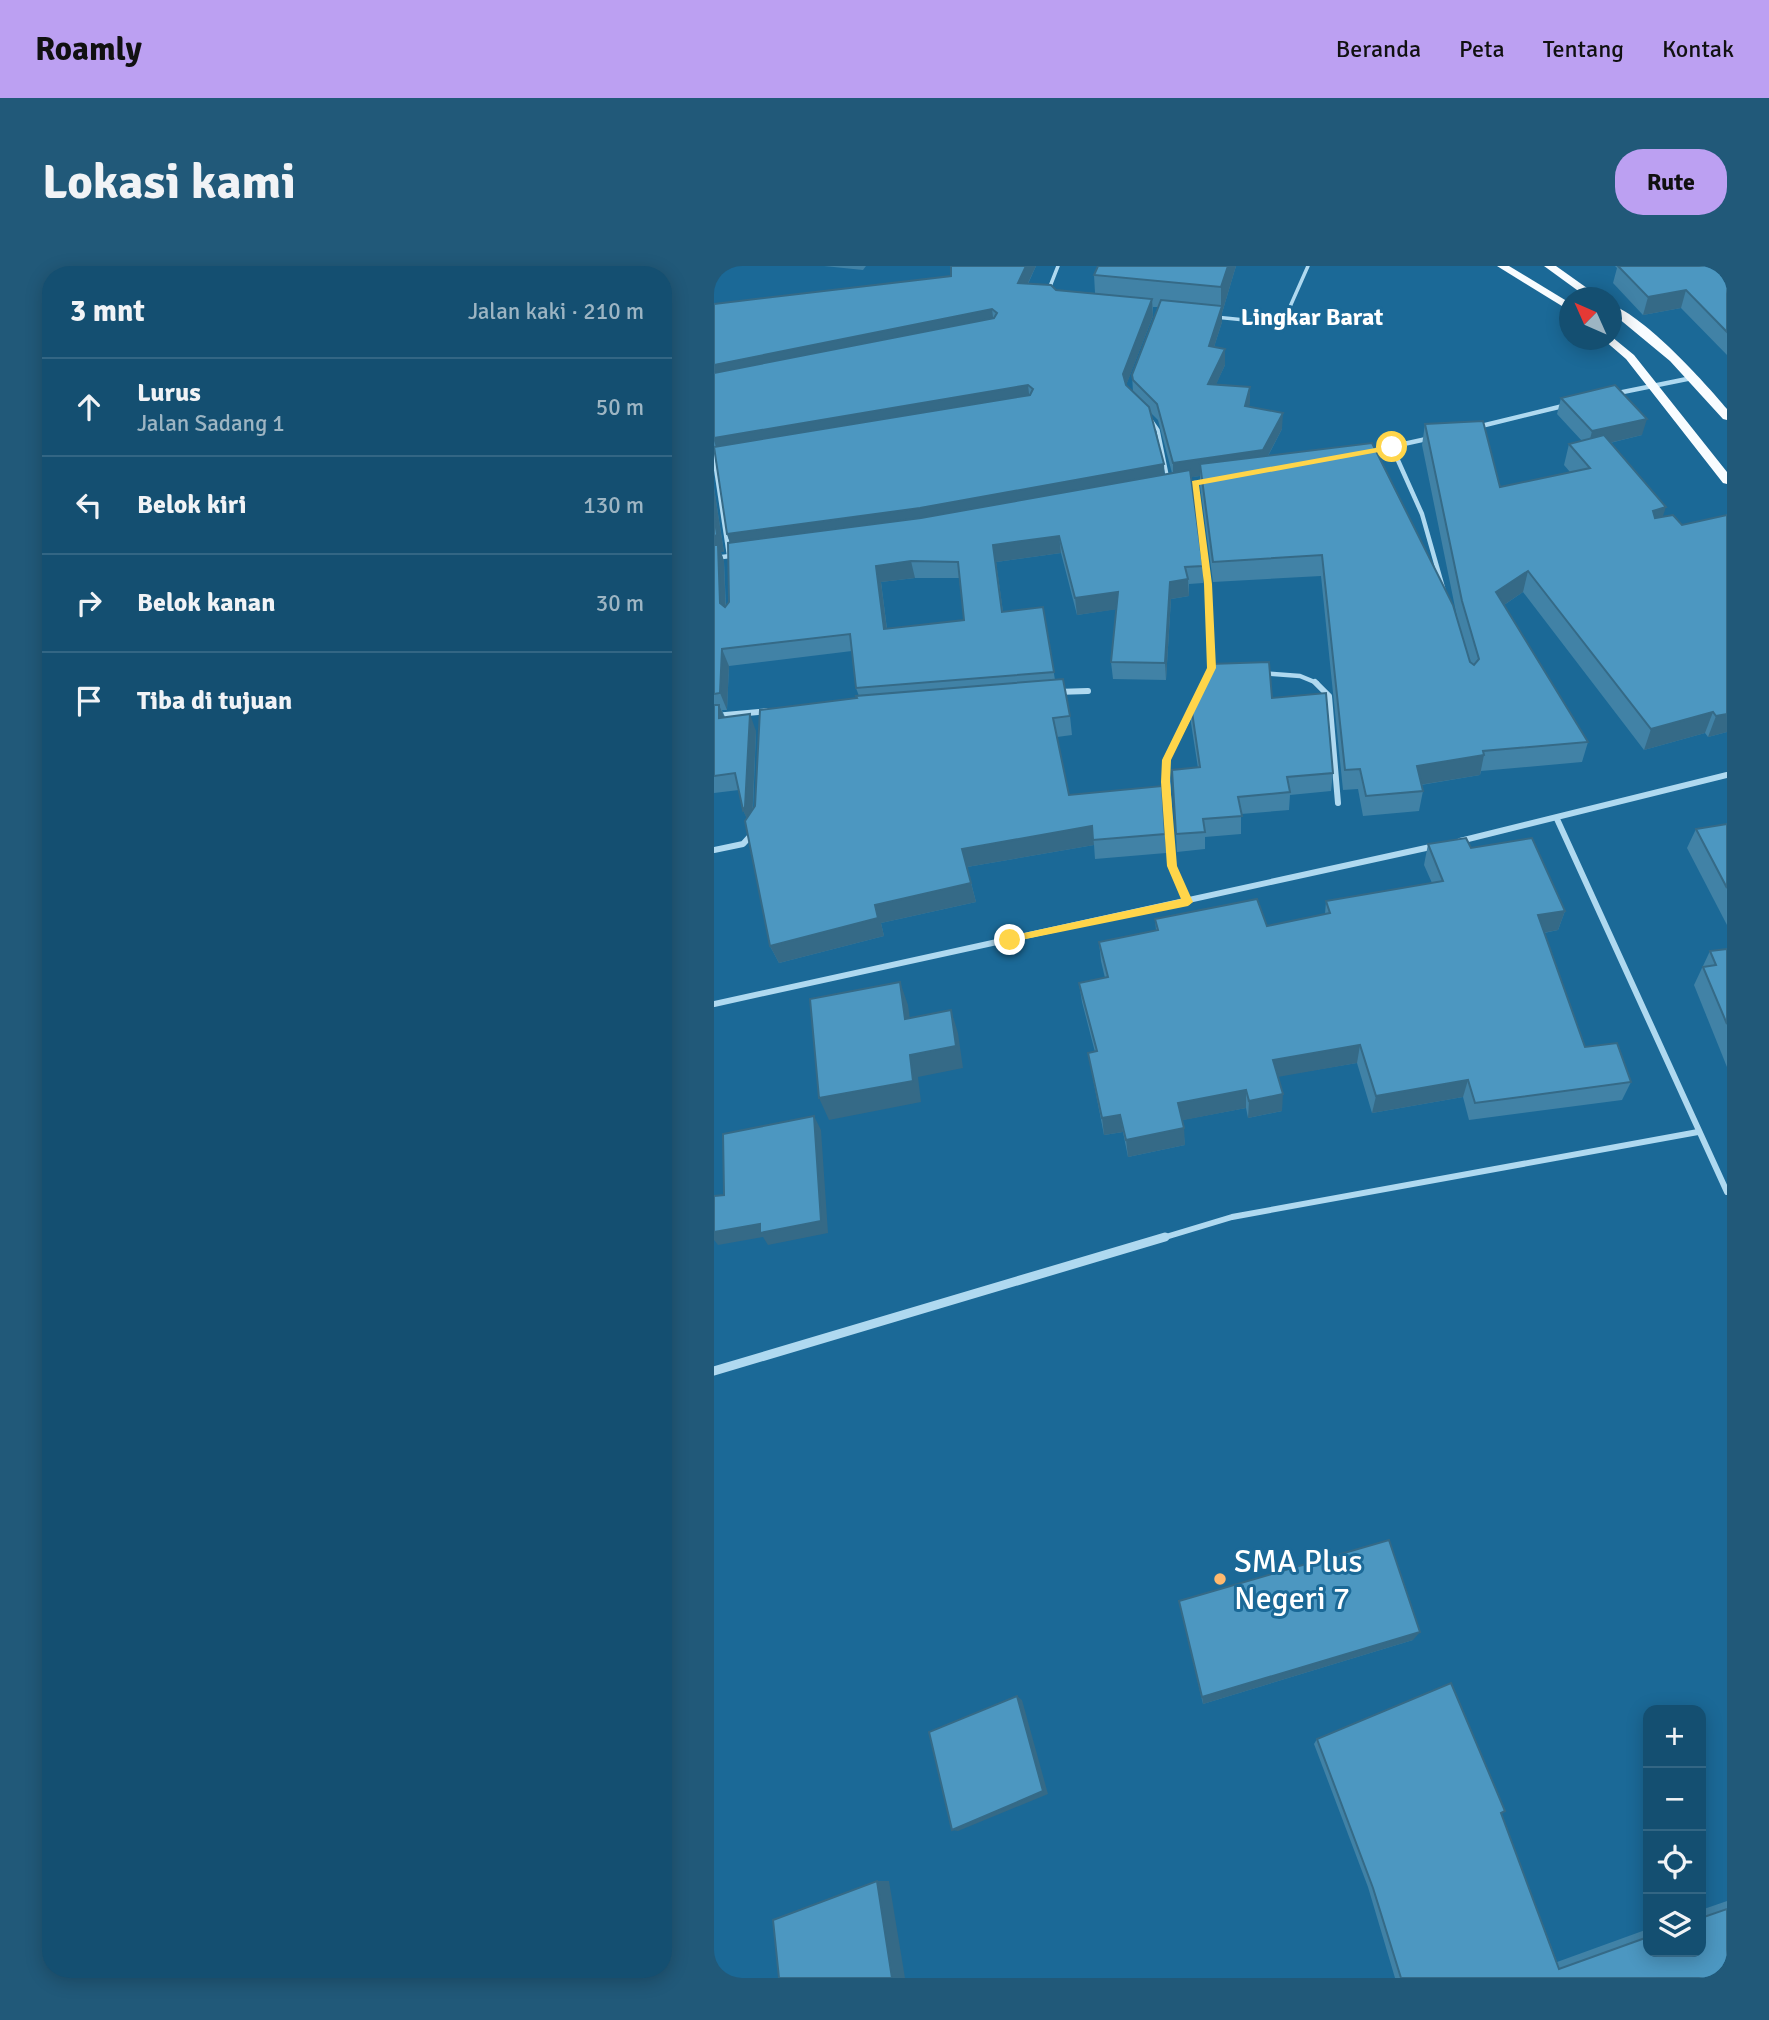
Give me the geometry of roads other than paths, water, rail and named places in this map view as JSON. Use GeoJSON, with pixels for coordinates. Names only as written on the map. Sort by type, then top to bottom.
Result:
{"type":"FeatureCollection","features":[{"type":"Feature","properties":{"kind":"main road"},"geometry":{"type":"LineString","coordinates":[[1502,266],[1559,301]]}},
{"type":"Feature","properties":{"kind":"main road"},"geometry":{"type":"LineString","coordinates":[[1549,266],[1580,287]]}},
{"type":"Feature","properties":{"kind":"main road"},"geometry":{"type":"LineString","coordinates":[[1622,315],[1692,377],[1727,417]]}},
{"type":"Feature","properties":{"kind":"main road"},"geometry":{"type":"LineString","coordinates":[[1621,350],[1630,357],[1727,480]]}},
{"type":"Feature","properties":{"kind":"street"},"geometry":{"type":"LineString","coordinates":[[1600,397],[1692,377]]}},
{"type":"Feature","properties":{"kind":"street"},"geometry":{"type":"LineString","coordinates":[[1469,429],[1574,404]]}},
{"type":"Feature","properties":{"kind":"street"},"geometry":{"type":"LineString","coordinates":[[1366,452],[1443,435]]}},
{"type":"Feature","properties":{"kind":"street"},"geometry":{"type":"LineString","coordinates":[[1392,447],[1422,514],[1444,591]]}},
{"type":"Feature","properties":{"kind":"street"},"geometry":{"type":"LineString","coordinates":[[714,455],[729,568]]}},
{"type":"Feature","properties":{"kind":"street"},"geometry":{"type":"LineString","coordinates":[[1182,484],[1208,481]]}},
{"type":"Feature","properties":{"kind":"street"},"geometry":{"type":"LineString","coordinates":[[1195,483],[1208,584],[1212,668],[1207,679]]}},
{"type":"Feature","properties":{"kind":"street"},"geometry":{"type":"LineString","coordinates":[[714,558],[742,554]]}},
{"type":"Feature","properties":{"kind":"street"},"geometry":{"type":"LineString","coordinates":[[1212,668],[1225,669]]}},
{"type":"Feature","properties":{"kind":"street"},"geometry":{"type":"LineString","coordinates":[[1251,671],[1303,676],[1321,683],[1329,696],[1338,803]]}},
{"type":"Feature","properties":{"kind":"street"},"geometry":{"type":"LineString","coordinates":[[1048,693],[1088,691]]}},
{"type":"Feature","properties":{"kind":"street"},"geometry":{"type":"LineString","coordinates":[[1188,902],[1172,866],[1166,760],[1197,701]]}},
{"type":"Feature","properties":{"kind":"street"},"geometry":{"type":"LineString","coordinates":[[762,724],[763,711]]}},
{"type":"Feature","properties":{"kind":"street"},"geometry":{"type":"LineString","coordinates":[[714,716],[775,711]]}},
{"type":"Feature","properties":{"kind":"street"},"geometry":{"type":"LineString","coordinates":[[1451,842],[1557,819],[1727,775]]}},
{"type":"Feature","properties":{"kind":"street"},"geometry":{"type":"LineString","coordinates":[[1557,819],[1727,1192]]}},
{"type":"Feature","properties":{"kind":"street"},"geometry":{"type":"LineString","coordinates":[[714,850],[743,844],[758,825]]}},
{"type":"Feature","properties":{"kind":"street"},"geometry":{"type":"LineString","coordinates":[[714,1004],[1438,845]]}},
{"type":"Feature","properties":{"kind":"street"},"geometry":{"type":"LineString","coordinates":[[714,1371],[1231,1217],[1698,1132]]}},
{"type":"Feature","properties":{"kind":"lane"},"geometry":{"type":"LineString","coordinates":[[1055,300],[1049,287],[1058,266]]}},
{"type":"Feature","properties":{"kind":"lane"},"geometry":{"type":"LineString","coordinates":[[1212,317],[1265,322],[1285,318],[1308,266]]}},
{"type":"Feature","properties":{"kind":"lane"},"geometry":{"type":"LineString","coordinates":[[1145,414],[1154,422],[1157,430],[1170,485]]}},
{"type":"Feature","properties":{"kind":"place","name":"SMA Plus Negeri 7"},"geometry":{"type":"Point","coordinates":[1220,1579]}},
{"type":"Feature","properties":{"kind":"district","name":"Lingkar Barat"},"geometry":{"type":"Point","coordinates":[1312,317]}}]}
